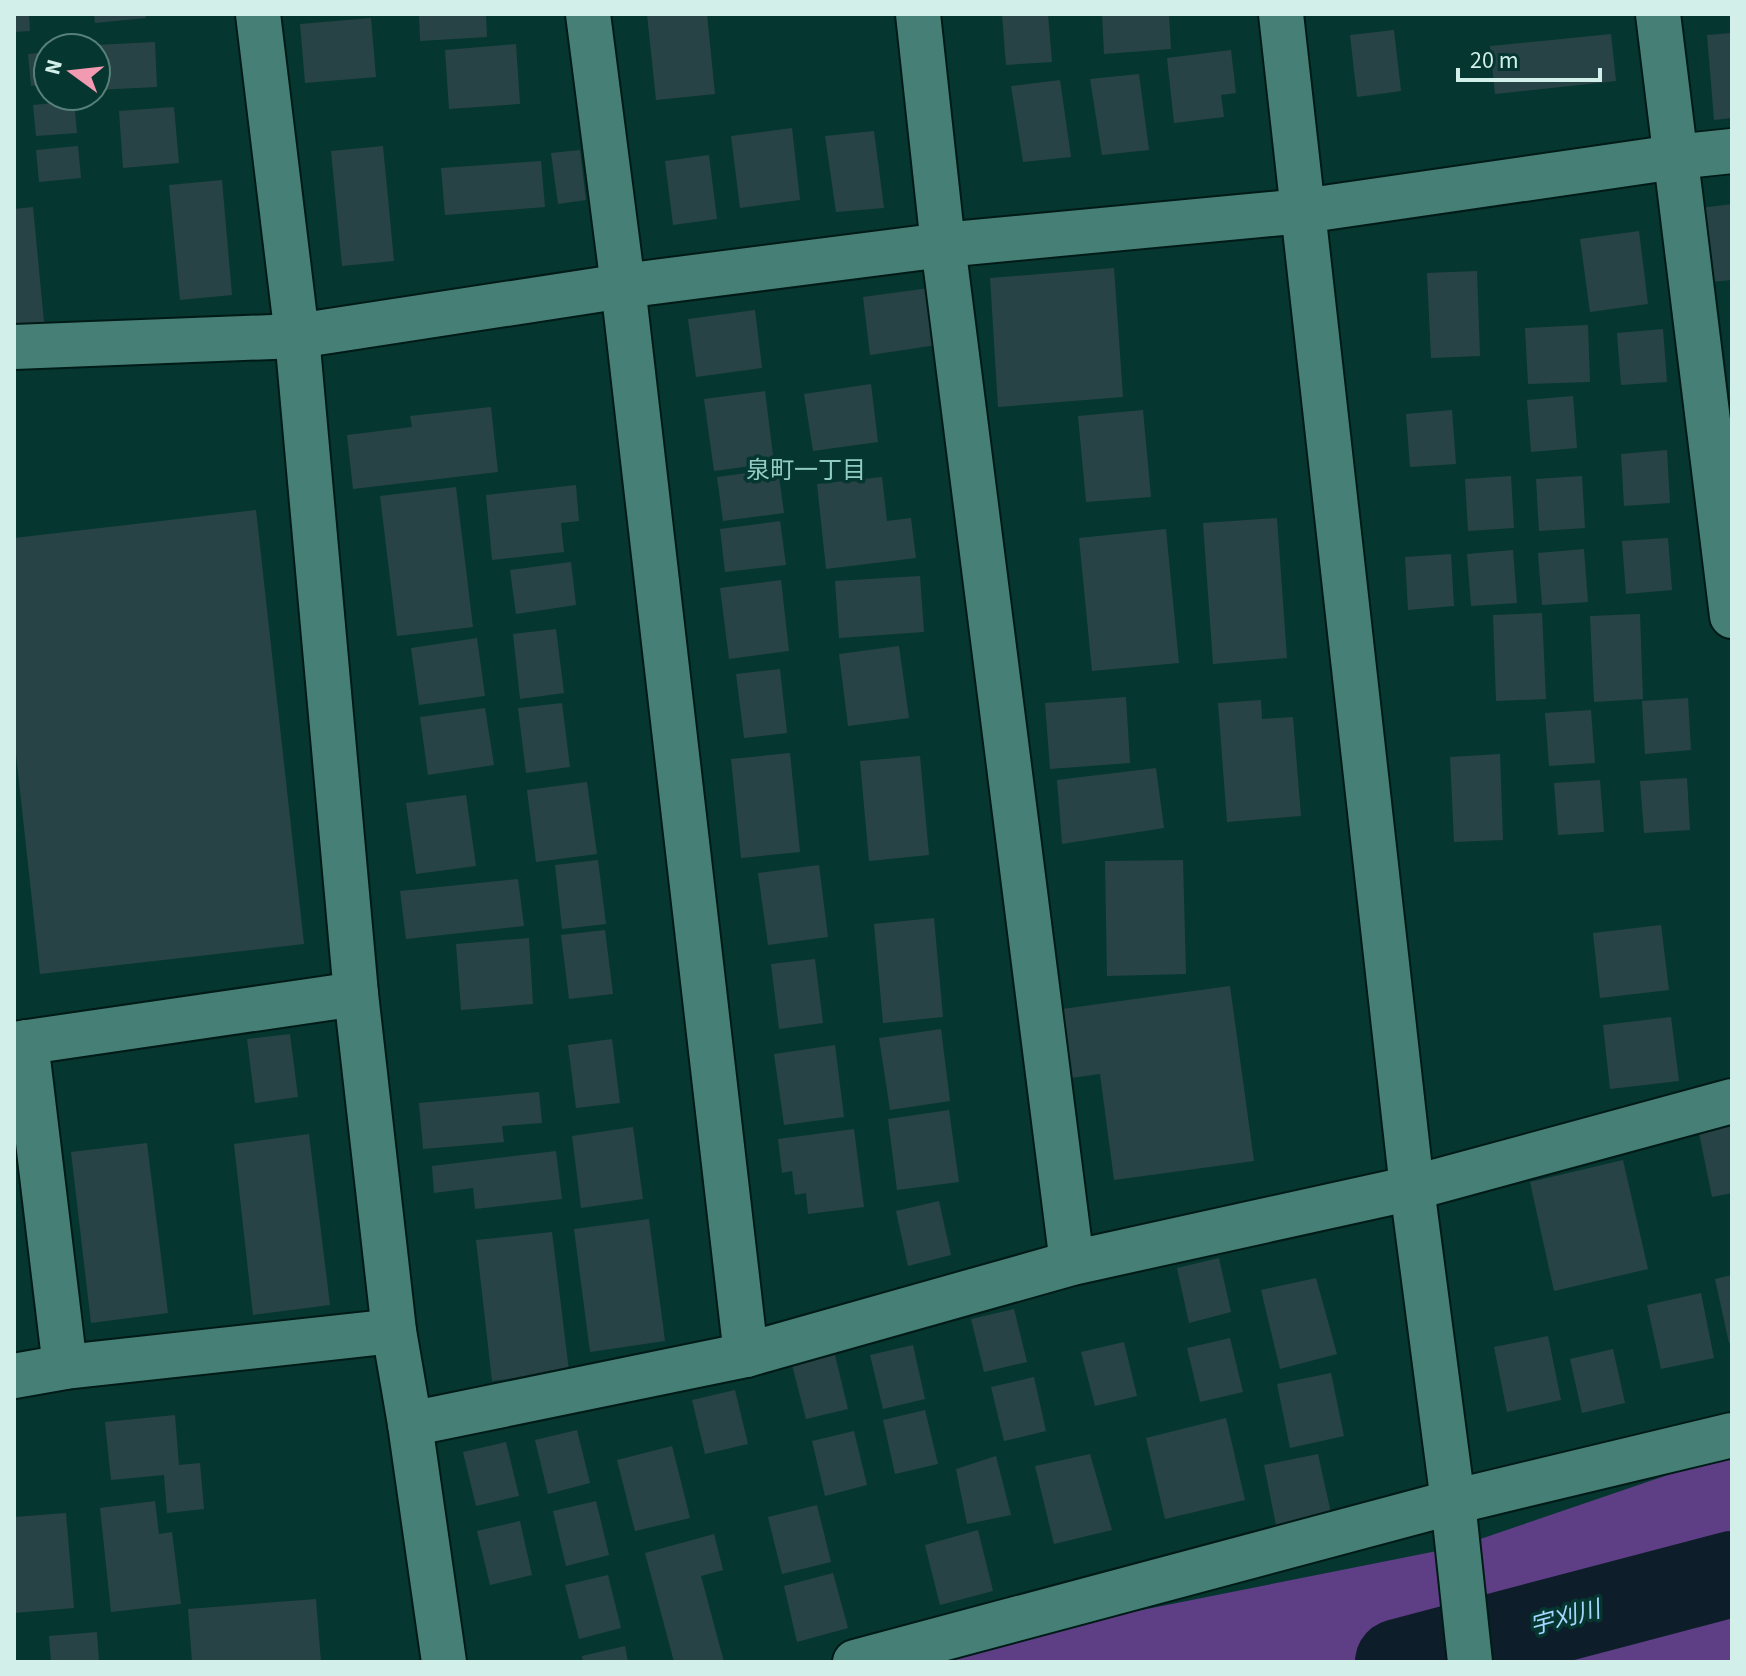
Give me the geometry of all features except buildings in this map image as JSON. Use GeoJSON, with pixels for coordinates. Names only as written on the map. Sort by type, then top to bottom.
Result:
{"type":"FeatureCollection","features":[{"type":"Feature","properties":{"kind":"street"},"geometry":{"type":"LineString","coordinates":[[258,14],[297,336],[356,994],[394,1331],[444,1662]]}},
{"type":"Feature","properties":{"kind":"street"},"geometry":{"type":"LineString","coordinates":[[588,14],[623,286],[746,1355]]}},
{"type":"Feature","properties":{"kind":"street"},"geometry":{"type":"LineString","coordinates":[[918,14],[943,245],[1072,1263]]}},
{"type":"Feature","properties":{"kind":"street"},"geometry":{"type":"LineString","coordinates":[[1281,14],[1412,1188],[1453,1502],[1470,1662]]}},
{"type":"Feature","properties":{"kind":"street"},"geometry":{"type":"LineString","coordinates":[[1658,14],[1732,616]]}},
{"type":"Feature","properties":{"kind":"street"},"geometry":{"type":"LineString","coordinates":[[14,347],[297,336],[623,286],[943,245],[1303,211],[1732,151]]}},
{"type":"Feature","properties":{"kind":"street"},"geometry":{"type":"LineString","coordinates":[[65,1367],[20,1043],[356,994]]}},
{"type":"Feature","properties":{"kind":"street"},"geometry":{"type":"LineString","coordinates":[[410,1424],[746,1355],[1072,1263],[1412,1188],[1732,1101]]}},
{"type":"Feature","properties":{"kind":"street"},"geometry":{"type":"LineString","coordinates":[[14,1376],[65,1367],[394,1331]]}},
{"type":"Feature","properties":{"kind":"street"},"geometry":{"type":"LineString","coordinates":[[855,1662],[1453,1502],[1732,1435]]}},
{"type":"Feature","properties":{"kind":"shaded area"},"geometry":{"type":"Polygon","coordinates":[[[1732,1453],[1732,1661],[881,1662],[1457,1547],[1732,1453]]]}},
{"type":"Feature","properties":{"kind":"waterway","name":"宇刈川"},"geometry":{"type":"LineString","coordinates":[[1398,1662],[1732,1574]]}},
{"type":"Feature","properties":{"kind":"district","name":"泉町一丁目"},"geometry":{"type":"Point","coordinates":[806,470]}}]}
